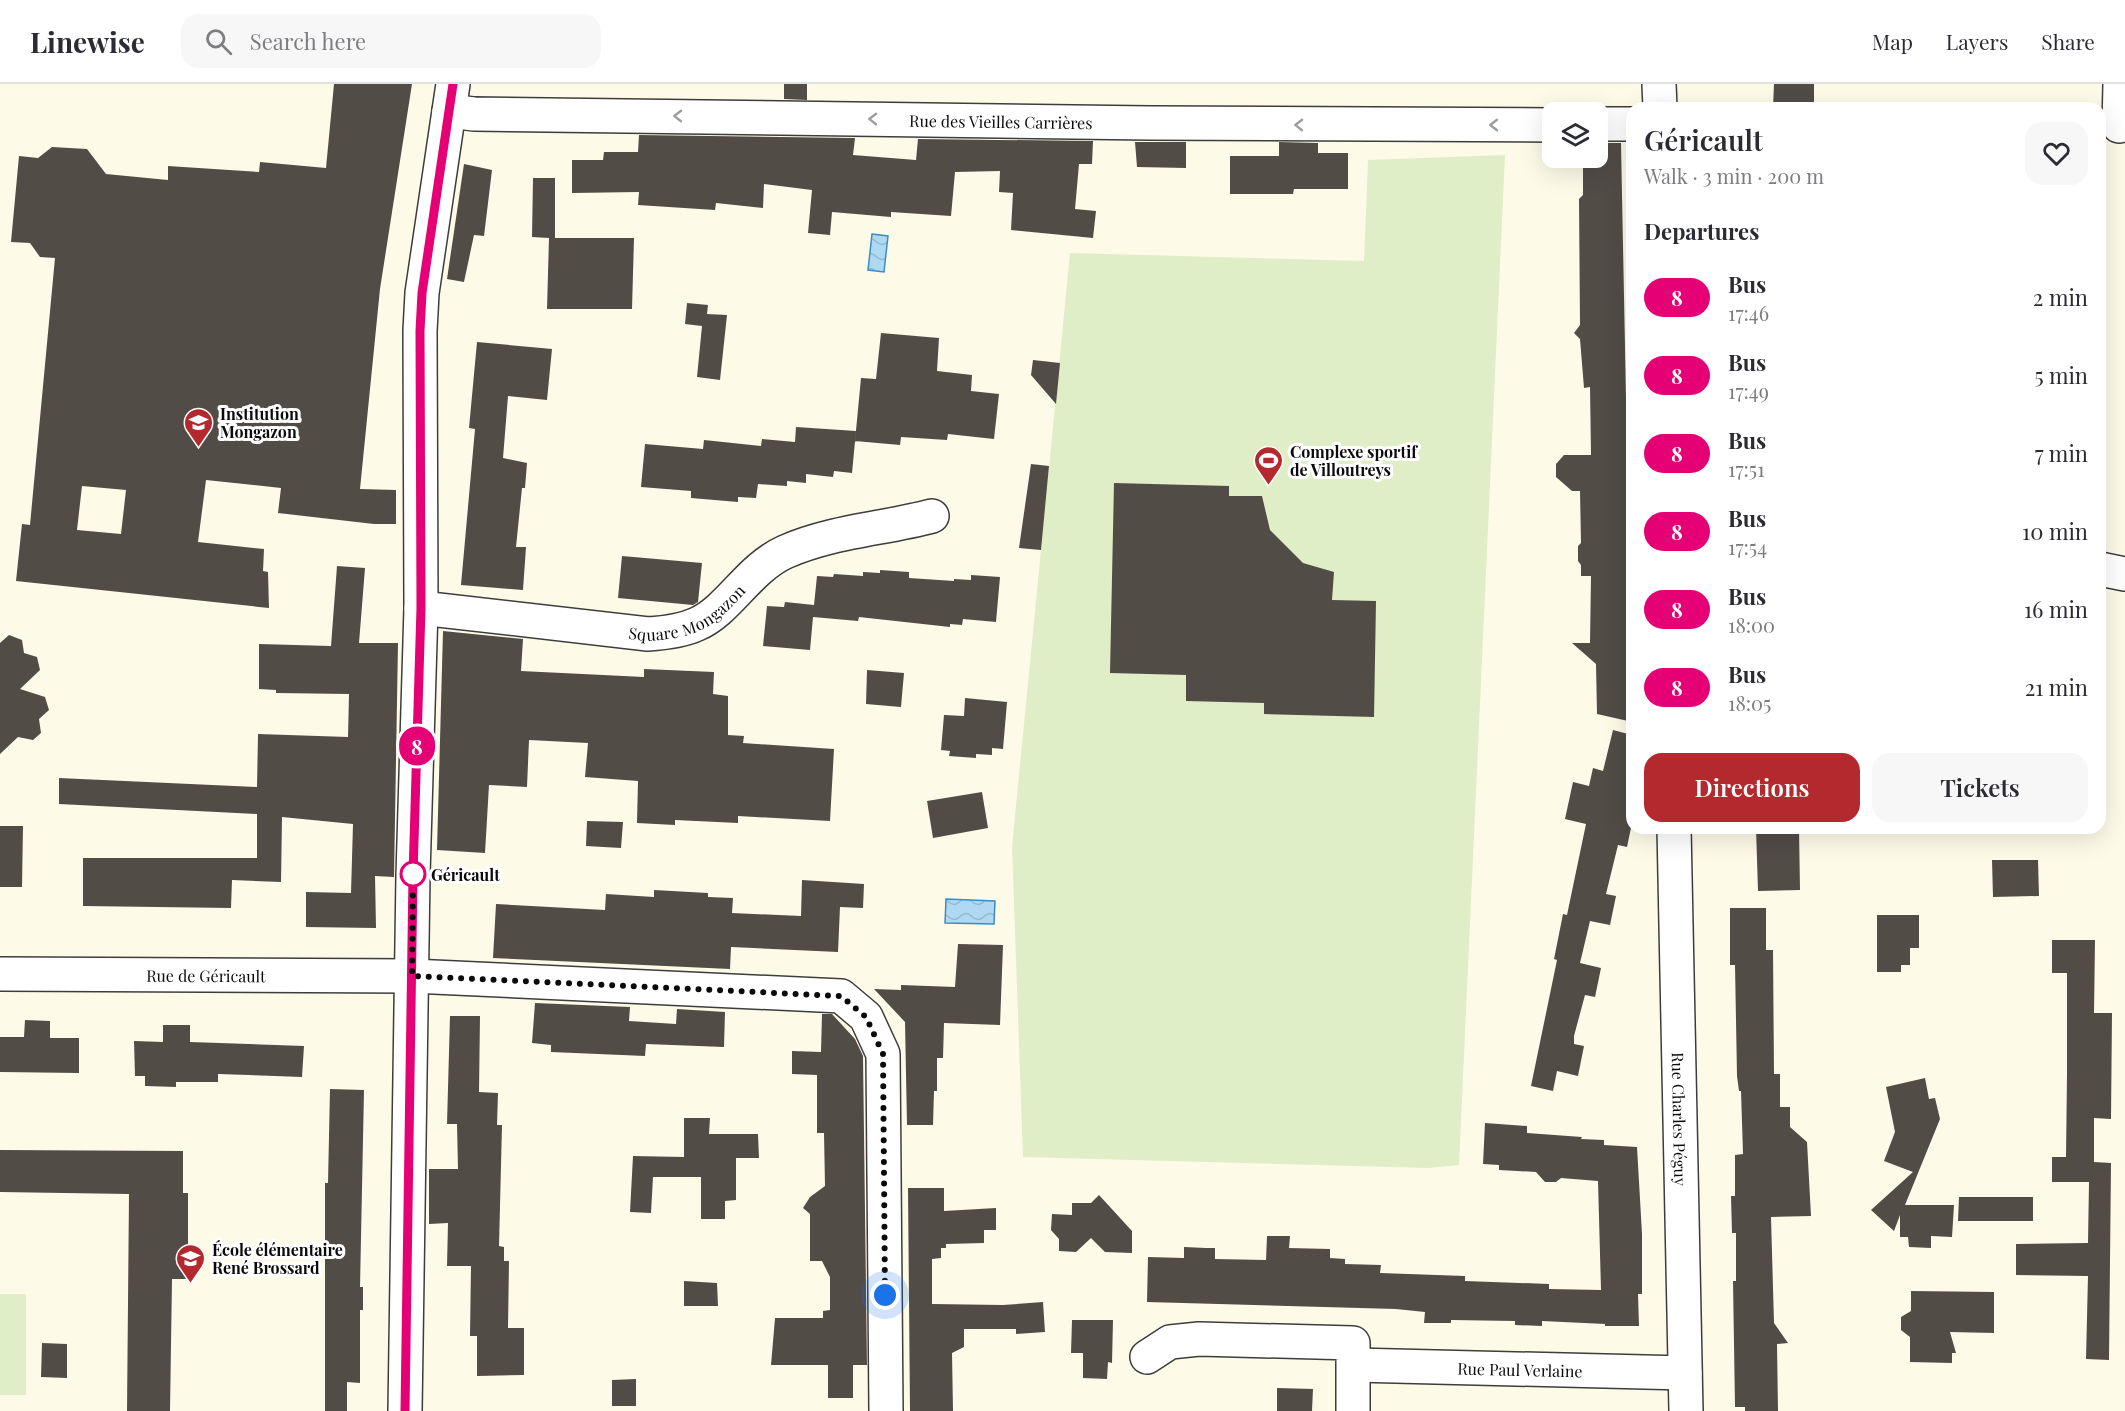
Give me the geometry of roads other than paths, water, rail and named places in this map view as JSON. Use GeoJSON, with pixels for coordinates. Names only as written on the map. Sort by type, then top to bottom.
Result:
{"type":"FeatureCollection","features":[{"type":"Feature","properties":{"kind":"street"},"geometry":{"type":"LineString","coordinates":[[1659,84],[1660,102]]}},
{"type":"Feature","properties":{"kind":"street"},"geometry":{"type":"LineString","coordinates":[[2115,126],[2120,84]]}},
{"type":"Feature","properties":{"kind":"street"},"geometry":{"type":"LineString","coordinates":[[405,1411],[421,608],[421,311],[451,97]]}},
{"type":"Feature","properties":{"kind":"street","name":"Rue des Vieilles Carrières"},"geometry":{"type":"LineString","coordinates":[[451,97],[474,114],[1150,123],[1542,125]]}},
{"type":"Feature","properties":{"kind":"street"},"geometry":{"type":"LineString","coordinates":[[1608,124],[1626,124]]}},
{"type":"Feature","properties":{"kind":"street","name":"Square Mongazon"},"geometry":{"type":"LineString","coordinates":[[421,608],[648,634],[666,633],[698,624],[763,564],[786,552],[831,536],[904,524],[932,516]]}},
{"type":"Feature","properties":{"kind":"street"},"geometry":{"type":"LineString","coordinates":[[2106,570],[2125,574]]}},
{"type":"Feature","properties":{"kind":"street","name":"Rue Charles Péguy"},"geometry":{"type":"LineString","coordinates":[[1674,834],[1686,1411]]}},
{"type":"Feature","properties":{"kind":"street","name":"Rue de Géricault"},"geometry":{"type":"LineString","coordinates":[[0,974],[412,976],[841,996],[866,1017],[883,1054],[886,1411]]}},
{"type":"Feature","properties":{"kind":"street"},"geometry":{"type":"LineString","coordinates":[[1148,1357],[1170,1342],[1199,1338],[1353,1343],[1355,1365],[1353,1411]]}},
{"type":"Feature","properties":{"kind":"street","name":"Rue Paul Verlaine"},"geometry":{"type":"LineString","coordinates":[[1355,1365],[1685,1373]]}},
{"type":"Feature","properties":{"kind":"water"},"geometry":{"type":"Polygon","coordinates":[[[872,234],[888,236],[884,272],[868,270],[872,234]]]}},
{"type":"Feature","properties":{"kind":"water"},"geometry":{"type":"Polygon","coordinates":[[[946,899],[995,901],[994,924],[945,923],[946,899]]]}},
{"type":"Feature","properties":{"kind":"place","name":"Institution Mongazon"},"geometry":{"type":"Point","coordinates":[199,448]}},
{"type":"Feature","properties":{"kind":"place","name":"Complexe sportif de Villoutreys"},"geometry":{"type":"Point","coordinates":[1269,486]}},
{"type":"Feature","properties":{"kind":"place","name":"Géricault"},"geometry":{"type":"Point","coordinates":[413,874]}},
{"type":"Feature","properties":{"kind":"place","name":"École élémentaire René Brossard"},"geometry":{"type":"Point","coordinates":[191,1284]}}]}
